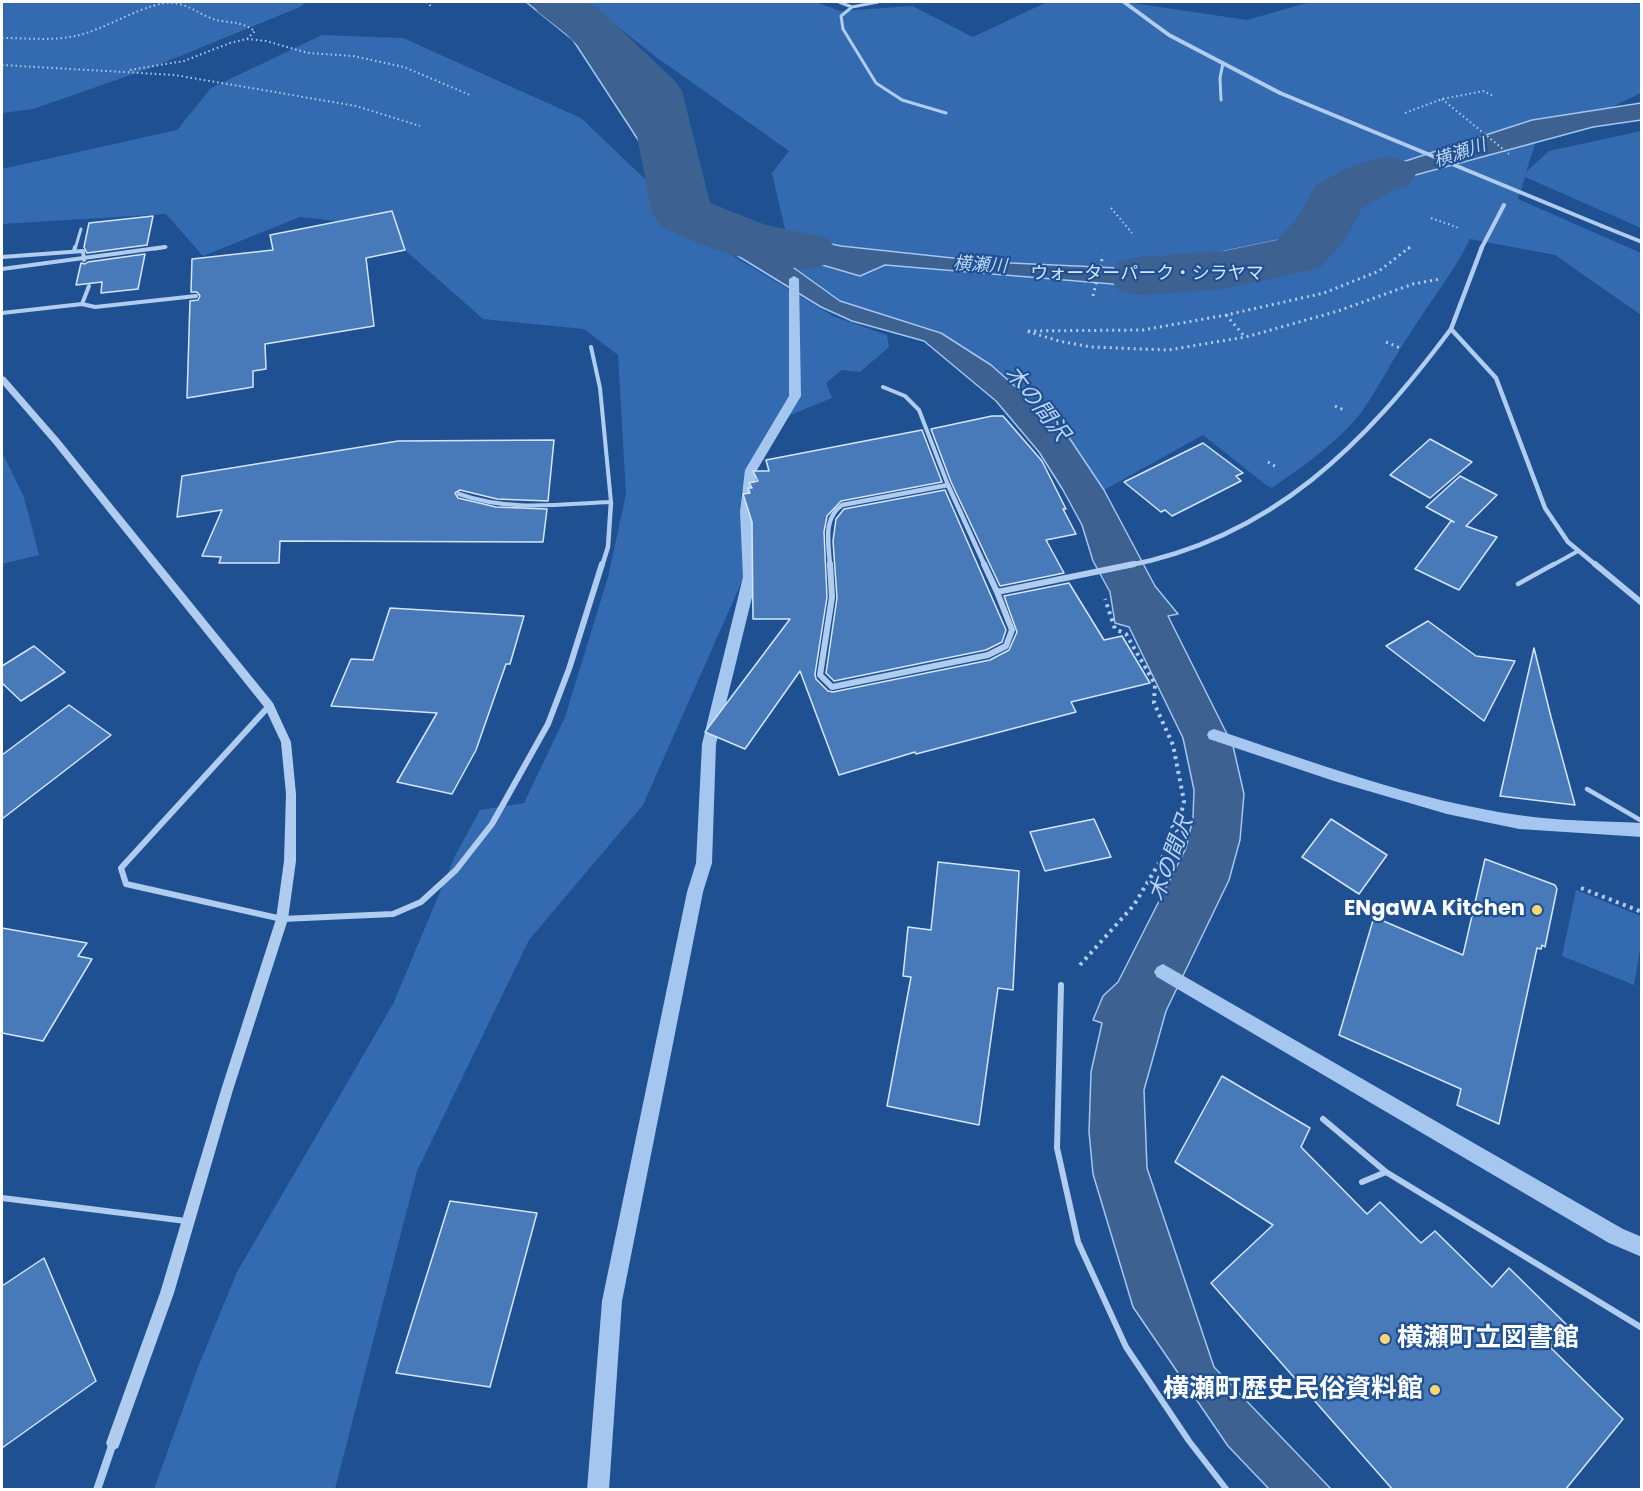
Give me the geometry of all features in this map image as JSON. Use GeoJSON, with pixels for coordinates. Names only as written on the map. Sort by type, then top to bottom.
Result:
{"type":"FeatureCollection","features":[{"type":"Feature","properties":{"kind":"street"},"geometry":{"type":"LineString","coordinates":[[1124,2],[1169,35],[1280,93],[1641,242]]}},
{"type":"Feature","properties":{"kind":"street"},"geometry":{"type":"LineString","coordinates":[[997,592],[1141,564],[1192,549],[1251,524],[1302,492],[1366,433],[1418,375],[1451,329],[1487,235],[1504,205]]}},
{"type":"Feature","properties":{"kind":"street"},"geometry":{"type":"LineString","coordinates":[[1451,329],[1496,378],[1545,508],[1568,542],[1641,603]]}},
{"type":"Feature","properties":{"kind":"street"},"geometry":{"type":"LineString","coordinates":[[2,379],[56,441],[269,706],[286,742],[291,794],[290,861],[282,920],[227,1090],[167,1293],[97,1490]]}},
{"type":"Feature","properties":{"kind":"street"},"geometry":{"type":"LineString","coordinates":[[948,485],[997,592],[1012,630],[1006,646],[988,655],[832,687],[820,675],[832,597],[828,523],[832,512],[843,505],[948,485]]}},
{"type":"Feature","properties":{"kind":"street"},"geometry":{"type":"LineString","coordinates":[[269,706],[121,868],[126,884],[282,920],[393,914],[421,902],[456,870],[485,833],[511,791],[552,713],[608,547],[611,502]]}},
{"type":"Feature","properties":{"kind":"lane"},"geometry":{"type":"LineString","coordinates":[[839,2],[852,7]]}},
{"type":"Feature","properties":{"kind":"lane"},"geometry":{"type":"LineString","coordinates":[[878,2],[852,7],[841,16],[843,29],[876,83],[902,100],[946,114]]}},
{"type":"Feature","properties":{"kind":"lane"},"geometry":{"type":"LineString","coordinates":[[1221,100],[1220,78],[1223,63]]}},
{"type":"Feature","properties":{"kind":"lane"},"geometry":{"type":"LineString","coordinates":[[74,251],[81,229]]}},
{"type":"Feature","properties":{"kind":"lane"},"geometry":{"type":"LineString","coordinates":[[2,269],[84,260],[166,247]]}},
{"type":"Feature","properties":{"kind":"lane"},"geometry":{"type":"LineString","coordinates":[[2,257],[83,251],[84,260]]}},
{"type":"Feature","properties":{"kind":"lane"},"geometry":{"type":"LineString","coordinates":[[82,304],[89,286]]}},
{"type":"Feature","properties":{"kind":"lane"},"geometry":{"type":"LineString","coordinates":[[2,313],[82,304],[95,307],[196,296]]}},
{"type":"Feature","properties":{"kind":"lane"},"geometry":{"type":"LineString","coordinates":[[459,494],[475,501],[510,506],[611,502],[601,398],[591,347]]}},
{"type":"Feature","properties":{"kind":"lane"},"geometry":{"type":"LineString","coordinates":[[884,387],[905,396],[919,410],[948,485]]}},
{"type":"Feature","properties":{"kind":"lane"},"geometry":{"type":"LineString","coordinates":[[1518,584],[1578,551]]}},
{"type":"Feature","properties":{"kind":"lane"},"geometry":{"type":"LineString","coordinates":[[1587,789],[1641,820]]}},
{"type":"Feature","properties":{"kind":"lane"},"geometry":{"type":"LineString","coordinates":[[1061,985],[1057,1148],[1078,1242],[1126,1347],[1190,1442],[1227,1490]]}},
{"type":"Feature","properties":{"kind":"lane"},"geometry":{"type":"LineString","coordinates":[[1323,1119],[1386,1172],[1641,1328]]}},
{"type":"Feature","properties":{"kind":"lane"},"geometry":{"type":"LineString","coordinates":[[1362,1182],[1386,1172]]}},
{"type":"Feature","properties":{"kind":"lane"},"geometry":{"type":"LineString","coordinates":[[2,1198],[188,1222]]}},
{"type":"Feature","properties":{"kind":"path"},"geometry":{"type":"LineString","coordinates":[[2,38],[73,37],[94,32],[144,9],[171,2],[184,5],[216,20],[241,22],[255,31],[247,39]]}},
{"type":"Feature","properties":{"kind":"path"},"geometry":{"type":"LineString","coordinates":[[426,2],[432,7]]}},
{"type":"Feature","properties":{"kind":"path"},"geometry":{"type":"LineString","coordinates":[[124,71],[184,61],[230,43],[247,39],[266,41],[308,53],[353,56],[404,67],[470,95]]}},
{"type":"Feature","properties":{"kind":"path"},"geometry":{"type":"LineString","coordinates":[[2,65],[53,70],[124,71],[175,75],[345,104],[420,126]]}},
{"type":"Feature","properties":{"kind":"path"},"geometry":{"type":"LineString","coordinates":[[1405,114],[1442,99],[1484,91],[1493,96]]}},
{"type":"Feature","properties":{"kind":"path"},"geometry":{"type":"LineString","coordinates":[[1442,99],[1515,159]]}},
{"type":"Feature","properties":{"kind":"path"},"geometry":{"type":"LineString","coordinates":[[1112,208],[1132,233]]}},
{"type":"Feature","properties":{"kind":"path"},"geometry":{"type":"LineString","coordinates":[[1431,218],[1465,230]]}},
{"type":"Feature","properties":{"kind":"path"},"geometry":{"type":"LineString","coordinates":[[1411,246],[1379,271],[1324,293],[1226,315],[1143,330],[1026,331],[1059,341],[1092,347],[1168,350],[1246,338],[1338,311],[1413,284],[1471,275]]}},
{"type":"Feature","properties":{"kind":"path"},"geometry":{"type":"LineString","coordinates":[[1093,296],[1103,255]]}},
{"type":"Feature","properties":{"kind":"path"},"geometry":{"type":"LineString","coordinates":[[1226,315],[1246,338]]}},
{"type":"Feature","properties":{"kind":"path"},"geometry":{"type":"LineString","coordinates":[[1386,342],[1401,348]]}},
{"type":"Feature","properties":{"kind":"path"},"geometry":{"type":"LineString","coordinates":[[1061,985],[1134,905],[1177,833],[1184,801],[1173,745],[1154,703],[1155,684],[1126,634],[1115,629],[1104,596],[1082,574]]}},
{"type":"Feature","properties":{"kind":"path"},"geometry":{"type":"LineString","coordinates":[[1581,888],[1641,912]]}},
{"type":"Feature","properties":{"kind":"green space"},"geometry":{"type":"Polygon","coordinates":[[[2,2],[307,2],[300,7],[151,68],[33,109],[2,113],[2,2]]]}},
{"type":"Feature","properties":{"kind":"green space","name":"ウォーターパーク・シラヤマ"},"geometry":{"type":"Polygon","coordinates":[[[586,2],[816,2],[840,11],[912,6],[973,37],[1047,2],[1126,2],[1247,20],[1310,2],[1610,2],[1641,4],[1641,93],[1535,144],[1526,172],[1549,151],[1641,131],[1641,228],[1525,177],[1518,199],[1641,253],[1641,315],[1555,255],[1470,239],[1363,410],[1333,442],[1272,488],[1203,435],[1104,490],[1064,430],[991,365],[938,331],[840,301],[794,268],[772,173],[789,151],[656,57],[586,2]]]}},
{"type":"Feature","properties":{"kind":"green space"},"geometry":{"type":"Polygon","coordinates":[[[322,35],[403,38],[581,118],[712,243],[833,316],[887,335],[889,347],[860,372],[842,370],[826,383],[832,398],[788,416],[741,493],[744,540],[750,563],[643,805],[529,940],[417,1171],[335,1489],[154,1489],[198,1367],[237,1272],[393,1004],[455,856],[480,810],[524,803],[565,717],[608,577],[626,494],[618,355],[584,329],[483,319],[405,250],[387,227],[300,217],[203,256],[166,214],[2,224],[2,169],[177,130],[211,88],[322,35]]]}},
{"type":"Feature","properties":{"kind":"green space"},"geometry":{"type":"Polygon","coordinates":[[[2,452],[24,497],[39,555],[2,564],[2,452]]]}},
{"type":"Feature","properties":{"kind":"green space"},"geometry":{"type":"Polygon","coordinates":[[[1576,890],[1641,916],[1641,944],[1634,985],[1562,956],[1576,890]]]}},
{"type":"Feature","properties":{"kind":"water"},"geometry":{"type":"Polygon","coordinates":[[[526,2],[572,2],[646,58],[708,203],[728,222],[841,246],[990,262],[1140,269],[1293,237],[1350,179],[1532,120],[1641,103],[1641,120],[1593,127],[1397,180],[1349,207],[1311,252],[1148,287],[885,265],[860,276],[805,260],[794,268],[840,301],[941,333],[991,365],[1064,430],[1104,490],[1155,586],[1178,614],[1168,616],[1233,746],[1244,794],[1240,840],[1229,880],[1166,1011],[1144,1090],[1147,1168],[1214,1367],[1331,1489],[1269,1489],[1228,1446],[1133,1307],[1093,1174],[1089,1132],[1091,1072],[1102,1023],[1093,1020],[1103,996],[1118,982],[1186,848],[1193,818],[1194,790],[1183,738],[1129,627],[1115,623],[1110,592],[1093,561],[1082,525],[1039,452],[996,401],[924,341],[852,321],[821,307],[733,253],[693,224],[573,40],[526,2]]]}},
{"type":"Feature","properties":{"kind":"building"},"geometry":{"type":"Polygon","coordinates":[[[392,211],[405,250],[366,258],[374,326],[265,344],[266,369],[253,371],[253,387],[187,398],[190,301],[198,300],[200,296],[197,292],[191,292],[192,259],[273,250],[270,235],[392,211]]]}},
{"type":"Feature","properties":{"kind":"building"},"geometry":{"type":"Polygon","coordinates":[[[153,216],[147,245],[87,253],[84,247],[89,223],[153,216]]]}},
{"type":"Feature","properties":{"kind":"building"},"geometry":{"type":"Polygon","coordinates":[[[145,254],[138,289],[101,293],[102,282],[76,285],[81,263],[145,254]]]}},
{"type":"Feature","properties":{"kind":"building"},"geometry":{"type":"Polygon","coordinates":[[[992,416],[1003,416],[1042,461],[1066,509],[1063,509],[1076,534],[1046,540],[1064,573],[1000,586],[951,482],[931,429],[992,416]]]}},
{"type":"Feature","properties":{"kind":"building"},"geometry":{"type":"Polygon","coordinates":[[[922,430],[942,482],[841,501],[827,516],[824,532],[827,597],[816,679],[828,691],[833,692],[990,660],[1009,650],[1017,632],[1004,596],[1069,583],[1104,640],[1122,636],[1150,683],[1071,702],[1076,712],[916,754],[915,752],[839,775],[800,671],[745,749],[705,732],[790,619],[753,619],[752,522],[743,494],[750,493],[748,488],[752,488],[749,483],[758,481],[753,471],[769,471],[766,460],[922,430]]]}},
{"type":"Feature","properties":{"kind":"building"},"geometry":{"type":"Polygon","coordinates":[[[1430,439],[1472,462],[1430,498],[1390,475],[1430,439]]]}},
{"type":"Feature","properties":{"kind":"building"},"geometry":{"type":"Polygon","coordinates":[[[554,440],[548,501],[497,499],[460,490],[455,493],[458,498],[496,507],[547,509],[543,542],[280,541],[279,563],[219,563],[221,557],[202,556],[222,510],[177,517],[182,476],[398,441],[554,440]]]}},
{"type":"Feature","properties":{"kind":"building"},"geometry":{"type":"Polygon","coordinates":[[[1203,443],[1243,473],[1236,476],[1241,481],[1172,516],[1165,510],[1161,512],[1124,482],[1203,443]]]}},
{"type":"Feature","properties":{"kind":"building"},"geometry":{"type":"Polygon","coordinates":[[[1460,476],[1497,495],[1466,526],[1497,537],[1459,590],[1415,569],[1451,521],[1454,522],[1426,507],[1460,476]]]}},
{"type":"Feature","properties":{"kind":"building"},"geometry":{"type":"Polygon","coordinates":[[[945,490],[1006,630],[1002,642],[986,650],[834,681],[826,673],[837,598],[833,541],[836,519],[844,509],[945,490]]]}},
{"type":"Feature","properties":{"kind":"building"},"geometry":{"type":"Polygon","coordinates":[[[390,608],[524,616],[510,664],[506,664],[476,750],[452,794],[397,782],[437,713],[331,706],[351,659],[373,660],[390,608]]]}},
{"type":"Feature","properties":{"kind":"building"},"geometry":{"type":"Polygon","coordinates":[[[1428,621],[1476,656],[1515,661],[1484,721],[1386,646],[1428,621]]]}},
{"type":"Feature","properties":{"kind":"building"},"geometry":{"type":"Polygon","coordinates":[[[34,646],[65,672],[21,701],[2,683],[2,666],[34,646]]]}},
{"type":"Feature","properties":{"kind":"building"},"geometry":{"type":"Polygon","coordinates":[[[1534,648],[1551,717],[1575,805],[1500,796],[1534,648]]]}},
{"type":"Feature","properties":{"kind":"building"},"geometry":{"type":"Polygon","coordinates":[[[69,705],[111,735],[2,819],[2,755],[69,705]]]}},
{"type":"Feature","properties":{"kind":"building"},"geometry":{"type":"Polygon","coordinates":[[[1094,819],[1111,857],[1045,871],[1030,832],[1094,819]]]}},
{"type":"Feature","properties":{"kind":"building"},"geometry":{"type":"Polygon","coordinates":[[[1331,819],[1387,855],[1359,894],[1302,857],[1331,819]]]}},
{"type":"Feature","properties":{"kind":"building"},"geometry":{"type":"Polygon","coordinates":[[[1485,859],[1555,885],[1557,889],[1545,947],[1542,945],[1541,949],[1537,948],[1499,1124],[1457,1105],[1461,1089],[1339,1035],[1374,917],[1463,955],[1485,859]]]}},
{"type":"Feature","properties":{"kind":"building"},"geometry":{"type":"Polygon","coordinates":[[[938,862],[1019,871],[1013,990],[998,988],[979,1125],[887,1106],[911,977],[903,976],[908,927],[931,930],[938,862]]]}},
{"type":"Feature","properties":{"kind":"building"},"geometry":{"type":"Polygon","coordinates":[[[2,928],[87,943],[78,956],[92,959],[43,1041],[2,1033],[2,928]]]}},
{"type":"Feature","properties":{"kind":"building"},"geometry":{"type":"Polygon","coordinates":[[[1222,1076],[1310,1128],[1301,1147],[1367,1214],[1380,1202],[1421,1243],[1435,1231],[1492,1287],[1509,1268],[1569,1327],[1550,1347],[1623,1419],[1565,1490],[1393,1490],[1211,1283],[1273,1225],[1175,1162],[1222,1076]]]}},
{"type":"Feature","properties":{"kind":"building"},"geometry":{"type":"Polygon","coordinates":[[[450,1201],[537,1213],[490,1387],[396,1373],[450,1201]]]}},
{"type":"Feature","properties":{"kind":"building"},"geometry":{"type":"Polygon","coordinates":[[[44,1258],[96,1381],[2,1448],[2,1286],[44,1258]]]}},
{"type":"Feature","properties":{"kind":"waterway","name":"横瀬川"},"geometry":{"type":"LineString","coordinates":[[555,2],[583,22],[655,91],[682,213],[754,242],[806,251]]}},
{"type":"Feature","properties":{"kind":"waterway","name":"横瀬川"},"geometry":{"type":"LineString","coordinates":[[1141,276],[1224,270],[1298,255],[1323,227],[1337,198],[1375,177],[1387,174]]}},
{"type":"Feature","properties":{"kind":"waterway"},"geometry":{"type":"LineString","coordinates":[[598,1490],[612,1301],[695,892],[704,863],[709,744],[750,577],[746,512],[751,470],[795,396],[794,279]]}},
{"type":"Feature","properties":{"kind":"waterway"},"geometry":{"type":"LineString","coordinates":[[1214,735],[1334,775],[1447,808],[1519,822],[1642,830]]}},
{"type":"Feature","properties":{"kind":"waterway"},"geometry":{"type":"LineString","coordinates":[[1163,972],[1616,1236],[1642,1247]]}},
{"type":"Feature","properties":{"kind":"place","name":"ENgaWA Kitchen"},"geometry":{"type":"Point","coordinates":[1537,910]}},
{"type":"Feature","properties":{"kind":"place","name":"横瀬町立図書館"},"geometry":{"type":"Point","coordinates":[1385,1339]}},
{"type":"Feature","properties":{"kind":"place","name":"横瀬町歴史民俗資料館"},"geometry":{"type":"Point","coordinates":[1435,1390]}},
{"type":"Feature","properties":{"kind":"water label","name":"木の間沢"},"geometry":{"type":"Point","coordinates":[1036,404]}},
{"type":"Feature","properties":{"kind":"water label","name":"木の間沢"},"geometry":{"type":"Point","coordinates":[1172,859]}}]}
